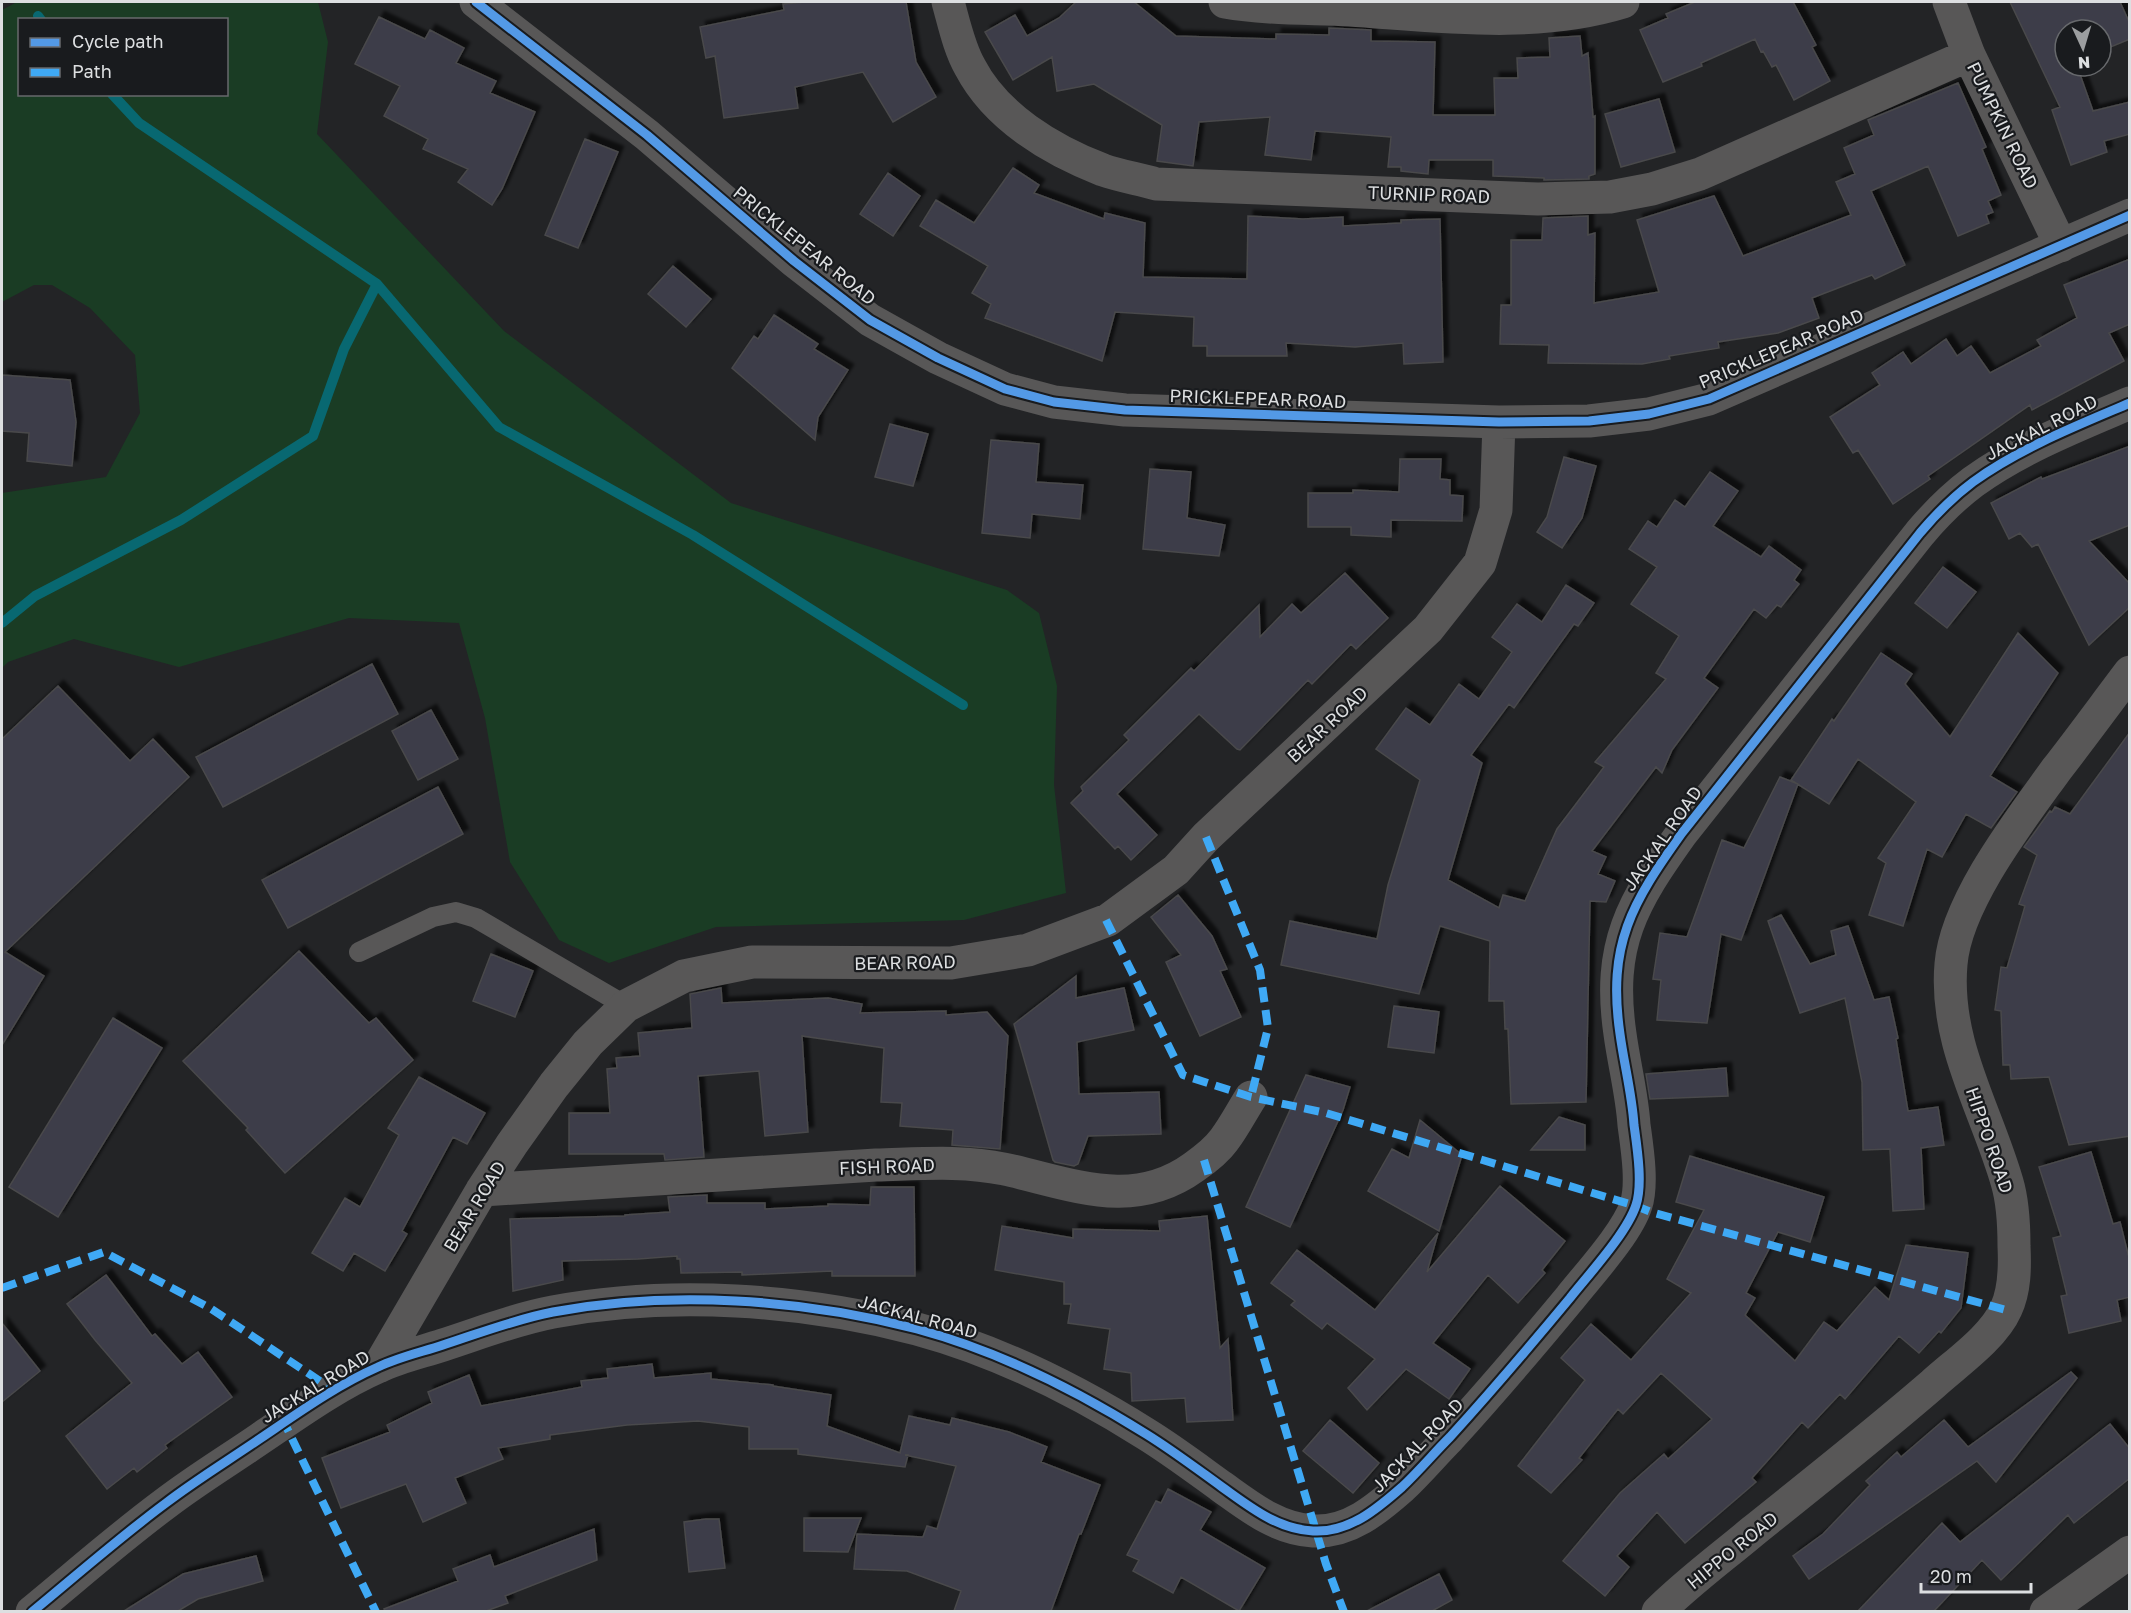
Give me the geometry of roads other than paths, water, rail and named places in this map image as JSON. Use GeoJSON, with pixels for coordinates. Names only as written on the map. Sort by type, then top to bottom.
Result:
{"type":"FeatureCollection","features":[{"type":"Feature","properties":{"kind":"street","name":"PRICKLEPEAR ROAD"},"geometry":{"type":"LineString","coordinates":[[476,2],[647,135],[794,261],[870,320],[938,358],[1005,389],[1054,402],[1125,410],[1499,422],[1589,421],[1649,414],[1709,399],[2130,215]]}},
{"type":"Feature","properties":{"kind":"street","name":"TURNIP ROAD"},"geometry":{"type":"LineString","coordinates":[[948,2],[968,66],[983,90],[1013,118],[1043,142],[1103,170],[1156,184],[1538,199],[1610,197],[1652,189],[1700,174],[1969,55]]}},
{"type":"Feature","properties":{"kind":"street"},"geometry":{"type":"LineString","coordinates":[[1225,2],[1456,9],[1560,16],[1596,10],[1623,2]]}},
{"type":"Feature","properties":{"kind":"street","name":"PUMPKIN ROAD"},"geometry":{"type":"LineString","coordinates":[[1949,2],[1969,55],[2061,246]]}},
{"type":"Feature","properties":{"kind":"street","name":"JACKAL ROAD"},"geometry":{"type":"LineString","coordinates":[[32,1611],[166,1503],[303,1410],[379,1366],[506,1324],[550,1312],[604,1305],[674,1300],[810,1307],[876,1319],[924,1331],[986,1352],[1076,1394],[1149,1436],[1263,1517],[1289,1527],[1317,1532],[1345,1526],[1372,1514],[1408,1482],[1502,1381],[1608,1251],[1636,1206],[1639,1189],[1634,1117],[1616,999],[1622,938],[1633,909],[1650,878],[1682,833],[1912,542],[1943,507],[1972,483],[2004,462],[2073,427],[2130,403]]}},
{"type":"Feature","properties":{"kind":"street","name":"BEAR ROAD"},"geometry":{"type":"LineString","coordinates":[[379,1366],[482,1190],[554,1084],[588,1043],[626,1006],[684,976],[752,962],[951,963],[1028,950],[1108,920],[1176,870],[1206,837],[1428,629],[1480,563],[1496,510],[1499,422]]}},
{"type":"Feature","properties":{"kind":"street","name":"HIPPO ROAD"},"geometry":{"type":"LineString","coordinates":[[1658,1611],[1938,1380],[1993,1330],[2006,1310],[2013,1287],[2015,1258],[2008,1184],[1962,1060],[1954,1031],[1950,1003],[1951,962],[1958,931],[1976,891],[1996,856],[2016,824],[2130,672]]}},
{"type":"Feature","properties":{"kind":"street","name":"FISH ROAD"},"geometry":{"type":"LineString","coordinates":[[482,1190],[876,1165],[927,1164],[1002,1168],[1083,1188],[1119,1193],[1164,1183],[1191,1169],[1223,1141],[1251,1097]]}},
{"type":"Feature","properties":{"kind":"street"},"geometry":{"type":"LineString","coordinates":[[2046,1611],[2130,1552]]}},
{"type":"Feature","properties":{"kind":"lane"},"geometry":{"type":"LineString","coordinates":[[359,952],[433,917],[445,913],[465,914],[508,935],[626,1006]]}},
{"type":"Feature","properties":{"kind":"waterway"},"geometry":{"type":"LineString","coordinates":[[114,96],[139,123],[377,284],[499,427],[693,535],[963,705]]}},
{"type":"Feature","properties":{"kind":"waterway"},"geometry":{"type":"LineString","coordinates":[[2,623],[35,596],[181,520],[313,436],[344,349],[377,284]]}}]}
